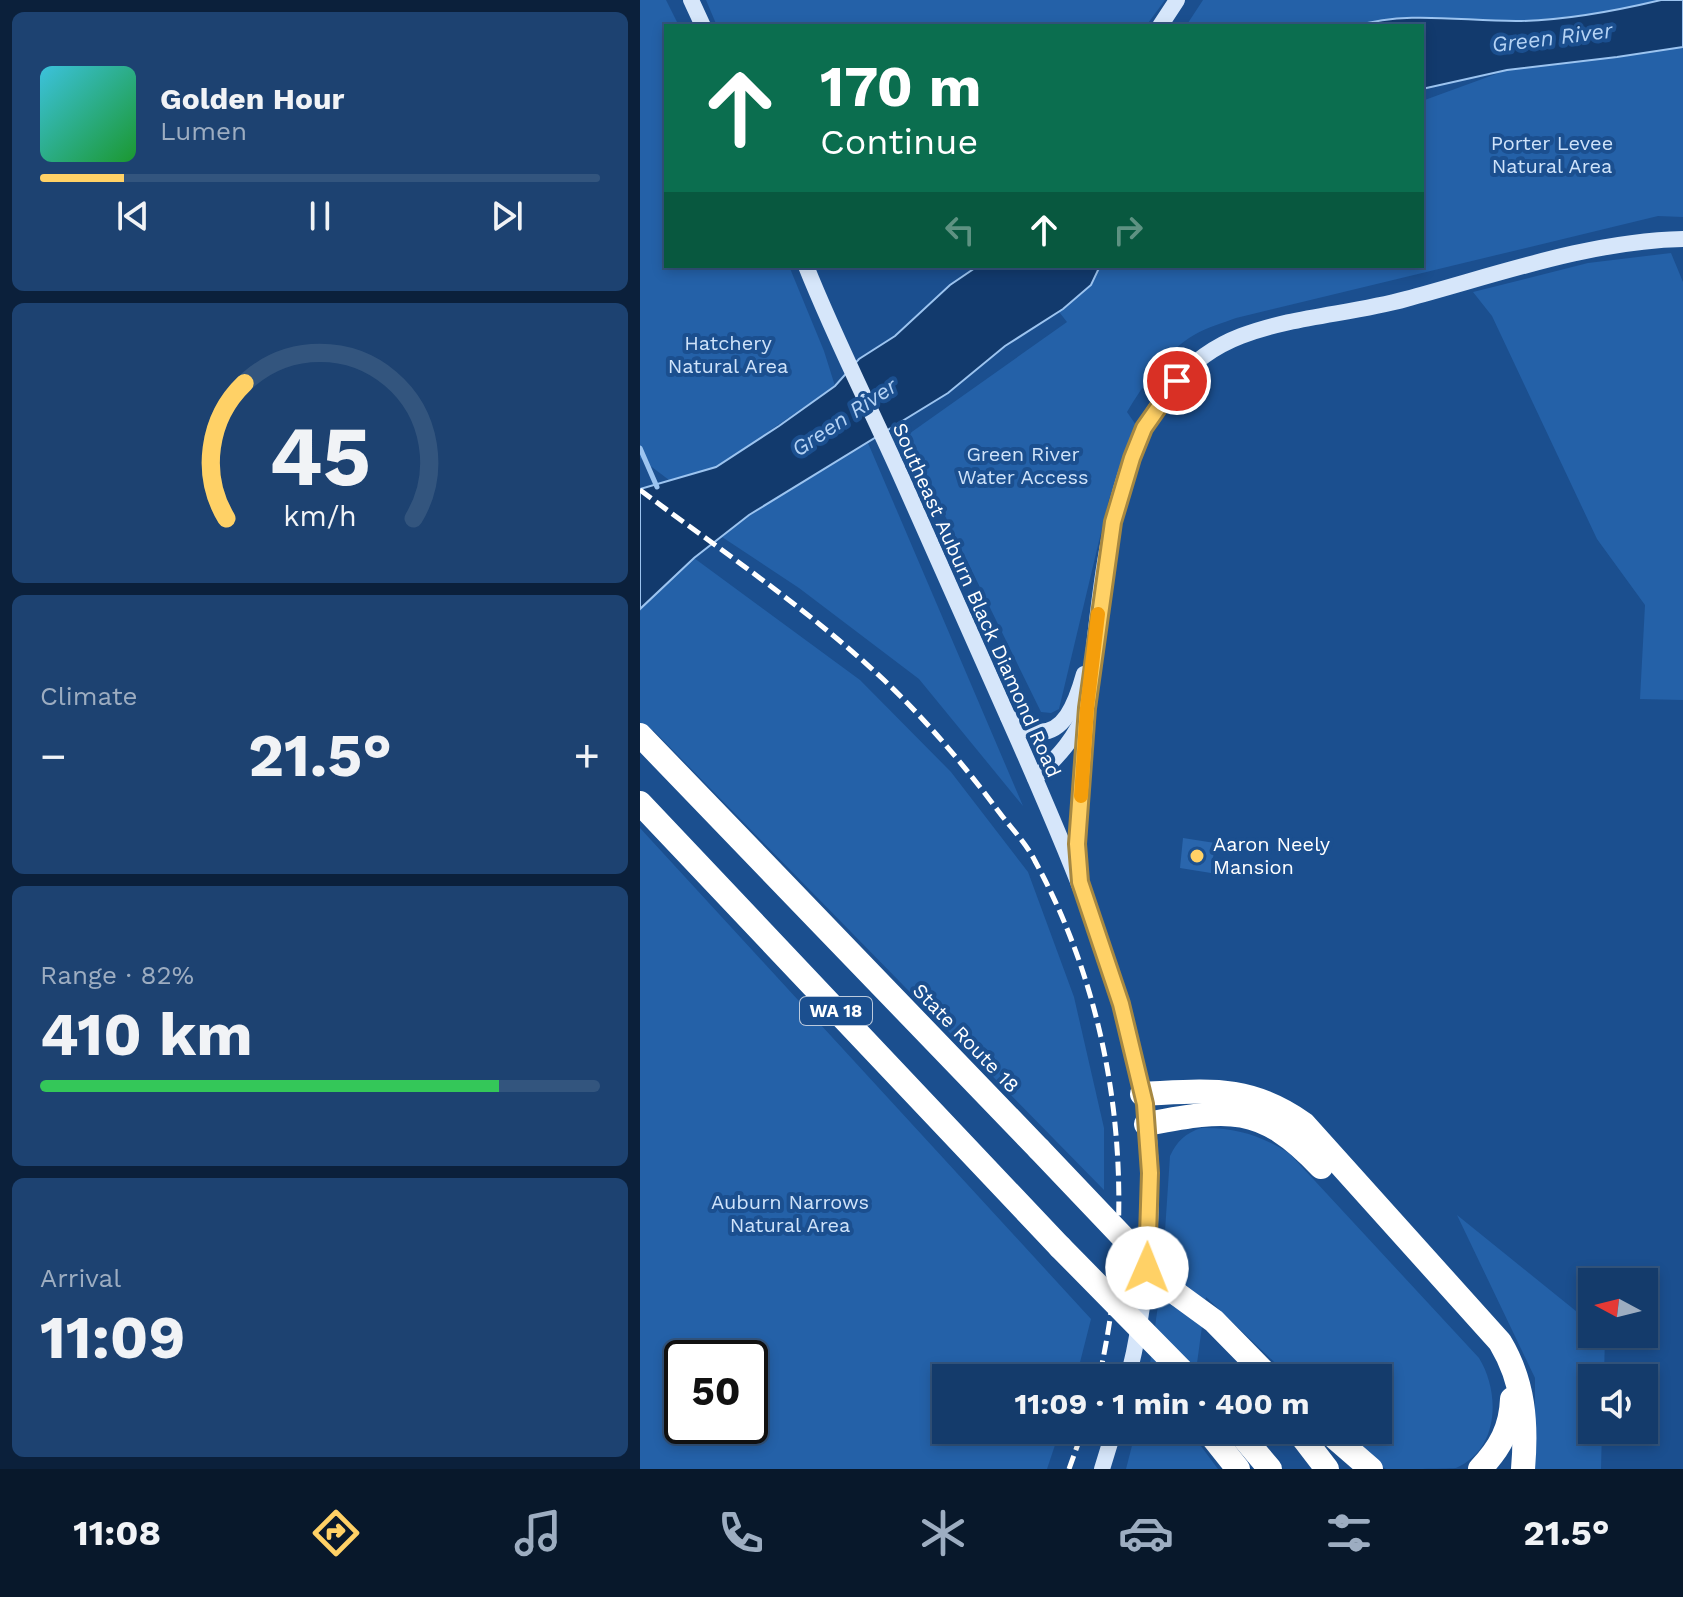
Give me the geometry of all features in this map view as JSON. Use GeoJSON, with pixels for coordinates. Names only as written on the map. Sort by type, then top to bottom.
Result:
{"type":"FeatureCollection","features":[{"type":"Feature","properties":{"kind":"highway","name":"State Route 18"},"geometry":{"type":"LineString","coordinates":[[640,735],[1177,1294],[1214,1328]]}},
{"type":"Feature","properties":{"kind":"highway","name":"WA 18"},"geometry":{"type":"LineString","coordinates":[[640,803],[1060,1247],[1175,1364]]}},
{"type":"Feature","properties":{"kind":"highway"},"geometry":{"type":"LineString","coordinates":[[1142,1094],[1235,1093],[1266,1101],[1304,1124],[1500,1342],[1512,1362],[1520,1389],[1525,1429],[1523,1469]]}},
{"type":"Feature","properties":{"kind":"highway"},"geometry":{"type":"LineString","coordinates":[[1146,1124],[1204,1113],[1241,1114],[1273,1125],[1303,1147],[1491,1348],[1504,1369],[1512,1401],[1510,1424],[1502,1441],[1480,1469]]}},
{"type":"Feature","properties":{"kind":"highway"},"geometry":{"type":"LineString","coordinates":[[1060,1247],[1154,1364]]}},
{"type":"Feature","properties":{"kind":"highway"},"geometry":{"type":"LineString","coordinates":[[1214,1328],[1243,1364]]}},
{"type":"Feature","properties":{"kind":"highway"},"geometry":{"type":"LineString","coordinates":[[1214,1328],[1254,1364]]}},
{"type":"Feature","properties":{"kind":"highway"},"geometry":{"type":"LineString","coordinates":[[1218,1444],[1238,1469]]}},
{"type":"Feature","properties":{"kind":"highway"},"geometry":{"type":"LineString","coordinates":[[1249,1444],[1270,1469]]}},
{"type":"Feature","properties":{"kind":"highway"},"geometry":{"type":"LineString","coordinates":[[1308,1444],[1327,1469]]}},
{"type":"Feature","properties":{"kind":"highway"},"geometry":{"type":"LineString","coordinates":[[1342,1444],[1371,1469]]}},
{"type":"Feature","properties":{"kind":"street"},"geometry":{"type":"LineString","coordinates":[[691,0],[702,24]]}},
{"type":"Feature","properties":{"kind":"street"},"geometry":{"type":"LineString","coordinates":[[1161,24],[1177,0]]}},
{"type":"Feature","properties":{"kind":"street"},"geometry":{"type":"LineString","coordinates":[[1080,882],[1077,844],[1087,708],[1113,522],[1136,448],[1159,403],[1177,381],[1217,347],[1265,328],[1389,304],[1582,253],[1683,239]]}},
{"type":"Feature","properties":{"kind":"street","name":"Southeast Auburn Black Diamond Road"},"geometry":{"type":"LineString","coordinates":[[807,268],[827,320],[902,479],[1080,882],[1121,1004],[1142,1094],[1150,1173],[1147,1268],[1132,1364]]}},
{"type":"Feature","properties":{"kind":"street"},"geometry":{"type":"LineString","coordinates":[[1008,717],[1029,730],[1057,727],[1070,714],[1096,631]]}},
{"type":"Feature","properties":{"kind":"street"},"geometry":{"type":"LineString","coordinates":[[1035,778],[1070,743],[1087,708]]}},
{"type":"Feature","properties":{"kind":"street"},"geometry":{"type":"LineString","coordinates":[[1102,1469],[1110,1444]]}},
{"type":"Feature","properties":{"kind":"green space","name":"Hatchery Natural Area"},"geometry":{"type":"Polygon","coordinates":[[[640,0],[666,0],[678,24],[664,24],[664,268],[790,268],[835,386],[716,467],[669,480],[640,458],[640,0]]]}},
{"type":"Feature","properties":{"kind":"green space"},"geometry":{"type":"Polygon","coordinates":[[[706,0],[1165,0],[1147,24],[716,24],[706,0]]]}},
{"type":"Feature","properties":{"kind":"green space"},"geometry":{"type":"Polygon","coordinates":[[[1203,0],[1661,0],[1612,12],[1523,21],[1417,17],[1370,24],[1187,24],[1203,0]]]}},
{"type":"Feature","properties":{"kind":"green space"},"geometry":{"type":"Polygon","coordinates":[[[1683,47],[1683,217],[1658,216],[1236,318],[1210,327],[1183,342],[1148,380],[1127,412],[1136,425],[1109,499],[1059,709],[1051,713],[1041,712],[906,436],[1067,322],[1025,268],[1424,268],[1424,100],[1507,70],[1683,47]]]}},
{"type":"Feature","properties":{"kind":"green space"},"geometry":{"type":"Polygon","coordinates":[[[1671,253],[1683,282],[1683,700],[1640,699],[1645,605],[1597,539],[1492,316],[1473,292],[1588,263],[1671,253]]]}},
{"type":"Feature","properties":{"kind":"green space"},"geometry":{"type":"Polygon","coordinates":[[[868,443],[1023,806],[919,679],[799,588],[722,537],[749,515],[868,443]]]}},
{"type":"Feature","properties":{"kind":"green space"},"geometry":{"type":"Polygon","coordinates":[[[694,558],[860,680],[951,772],[1028,872],[1074,997],[1104,1128],[1104,1190],[653,730],[640,742],[640,609],[694,558]]]}},
{"type":"Feature","properties":{"kind":"green space","name":"Auburn Narrows Natural Area"},"geometry":{"type":"Polygon","coordinates":[[[640,828],[1091,1319],[1080,1364],[932,1364],[932,1444],[1055,1444],[1047,1469],[640,1469],[640,828]]]}},
{"type":"Feature","properties":{"kind":"green space"},"geometry":{"type":"Polygon","coordinates":[[[1201,1128],[1248,1134],[1290,1154],[1479,1358],[1490,1387],[1492,1419],[1481,1448],[1470,1459],[1456,1468],[1386,1469],[1379,1465],[1359,1444],[1392,1444],[1392,1364],[1276,1364],[1206,1297],[1197,1364],[1150,1364],[1162,1276],[1170,1156],[1182,1138],[1201,1128]]]}},
{"type":"Feature","properties":{"kind":"green space"},"geometry":{"type":"Polygon","coordinates":[[[1457,1215],[1578,1313],[1578,1348],[1605,1348],[1604,1364],[1578,1364],[1578,1444],[1602,1444],[1601,1469],[1535,1469],[1535,1378],[1457,1215]]]}},
{"type":"Feature","properties":{"kind":"green space"},"geometry":{"type":"Polygon","coordinates":[[[1132,1444],[1199,1444],[1218,1469],[1126,1469],[1132,1444]]]}},
{"type":"Feature","properties":{"kind":"water","name":"Green River"},"geometry":{"type":"Polygon","coordinates":[[[1661,0],[1683,0],[1683,47],[1507,70],[1424,89],[1424,24],[1364,24],[1417,18],[1521,21],[1609,11],[1661,0]]]}},
{"type":"Feature","properties":{"kind":"water","name":"Green River"},"geometry":{"type":"Polygon","coordinates":[[[975,268],[1099,268],[1091,285],[1063,309],[1005,346],[948,393],[749,515],[694,558],[640,609],[640,489],[716,467],[779,426],[835,386],[859,359],[895,336],[950,285],[975,268]]]}},
{"type":"Feature","properties":{"kind":"building","name":"Aaron Neely Mansion"},"geometry":{"type":"Polygon","coordinates":[[[1183,838],[1215,843],[1211,873],[1180,868],[1183,838]]]}},
{"type":"Feature","properties":{"kind":"waterway"},"geometry":{"type":"LineString","coordinates":[[640,448],[657,487]]}},
{"type":"Feature","properties":{"kind":"railway"},"geometry":{"type":"LineString","coordinates":[[640,490],[795,605],[884,680],[959,760],[1035,861],[1064,921],[1087,984],[1103,1048],[1114,1114],[1119,1180],[1118,1246],[1102,1364]]}},
{"type":"Feature","properties":{"kind":"railway"},"geometry":{"type":"LineString","coordinates":[[1069,1469],[1078,1444]]}},
{"type":"Feature","properties":{"kind":"slow traffic"},"geometry":{"type":"LineString","coordinates":[[1081,796],[1098,614]]}},
{"type":"Feature","properties":{"kind":"place","name":"Aaron Neely Mansion"},"geometry":{"type":"Point","coordinates":[1197,856]}},
{"type":"Feature","properties":{"kind":"route"},"geometry":{"type":"LineString","coordinates":[[1147,1268],[1150,1173],[1145,1104],[1121,1004],[1080,882],[1077,844],[1087,708],[1113,522],[1121,489],[1144,428],[1177,381]]}},
{"type":"Feature","properties":{"kind":"park label","name":"Porter Levee Natural Area"},"geometry":{"type":"Point","coordinates":[1552,154]}},
{"type":"Feature","properties":{"kind":"park label","name":"Green River Water Access"},"geometry":{"type":"Point","coordinates":[1023,466]}}]}
